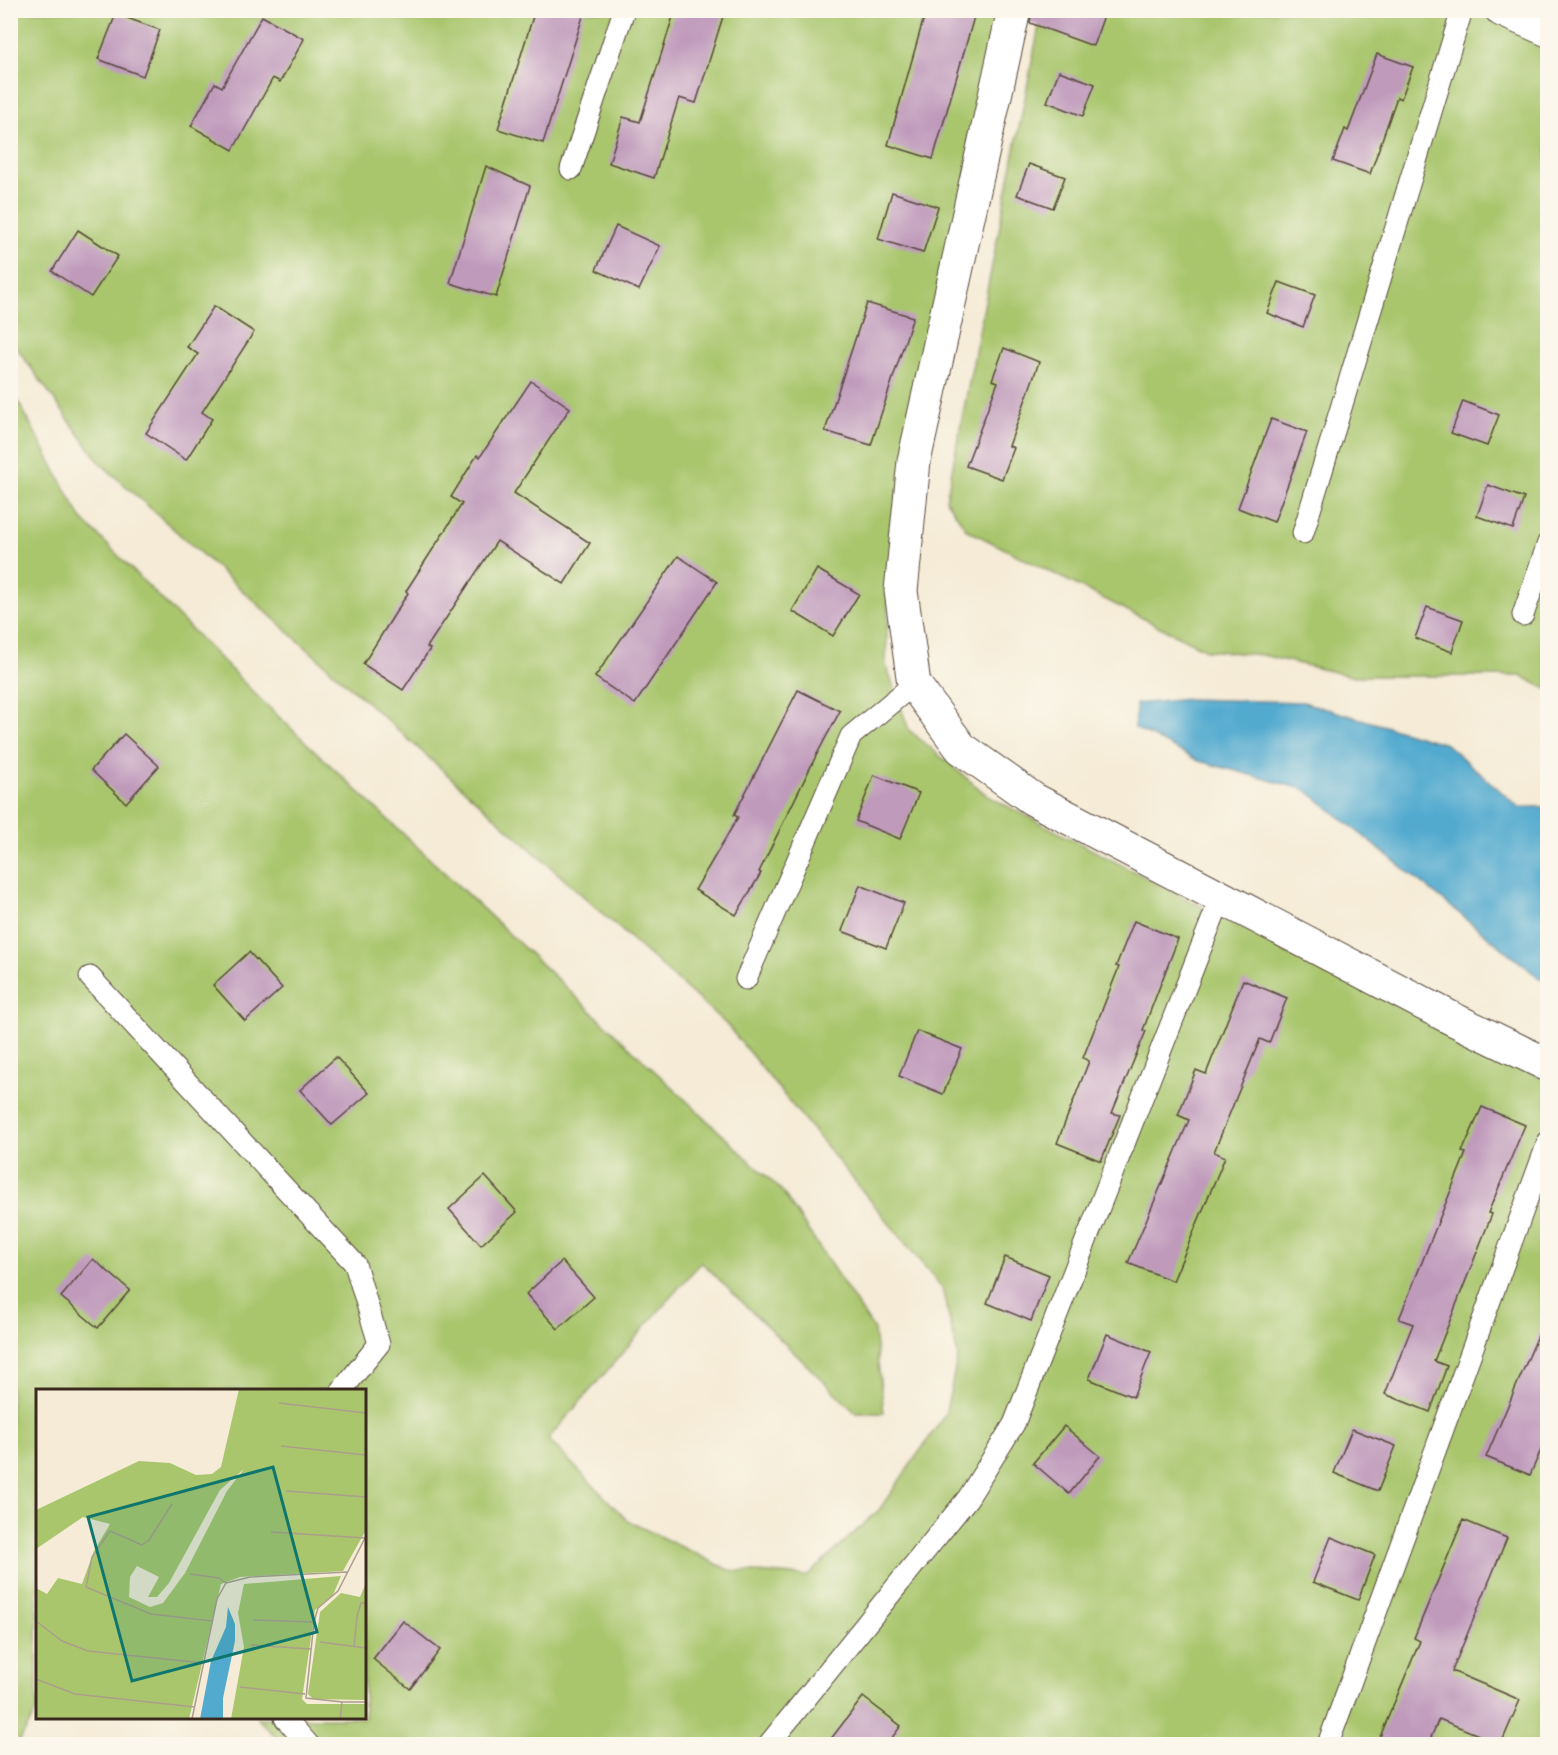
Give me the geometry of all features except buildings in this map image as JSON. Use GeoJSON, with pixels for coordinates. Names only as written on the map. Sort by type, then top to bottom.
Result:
{"type":"FeatureCollection","features":[{"type":"Feature","properties":{"kind":"street"},"geometry":{"type":"LineString","coordinates":[[1014,10],[914,461],[901,591],[914,684],[961,748],[1033,799],[1453,1019],[1548,1065]]}},
{"type":"Feature","properties":{"kind":"street"},"geometry":{"type":"LineString","coordinates":[[1502,10],[1548,30]]}},
{"type":"Feature","properties":{"kind":"lane"},"geometry":{"type":"LineString","coordinates":[[571,170],[624,10]]}},
{"type":"Feature","properties":{"kind":"lane"},"geometry":{"type":"LineString","coordinates":[[1303,533],[1462,10]]}},
{"type":"Feature","properties":{"kind":"lane"},"geometry":{"type":"LineString","coordinates":[[1523,615],[1548,543]]}},
{"type":"Feature","properties":{"kind":"lane"},"geometry":{"type":"LineString","coordinates":[[746,979],[851,736],[914,684]]}},
{"type":"Feature","properties":{"kind":"lane"},"geometry":{"type":"LineString","coordinates":[[769,1744],[968,1498],[1014,1424],[1221,897]]}},
{"type":"Feature","properties":{"kind":"lane"},"geometry":{"type":"LineString","coordinates":[[90,977],[355,1264],[379,1344],[343,1389]]}},
{"type":"Feature","properties":{"kind":"lane"},"geometry":{"type":"LineString","coordinates":[[1328,1744],[1548,1142]]}},
{"type":"Feature","properties":{"kind":"lane"},"geometry":{"type":"LineString","coordinates":[[286,1719],[308,1744]]}},
{"type":"Feature","properties":{"kind":"green space"},"geometry":{"type":"Polygon","coordinates":[[[11,11],[1001,11],[890,548],[886,665],[909,730],[988,796],[1317,966],[1547,1080],[1547,1744],[283,1744],[258,1719],[366,1719],[366,1389],[36,1389],[36,1712],[18,1744],[11,1744],[10,386],[81,518],[260,699],[782,1191],[874,1330],[884,1413],[856,1413],[701,1262],[548,1439],[628,1521],[729,1570],[807,1576],[879,1510],[945,1415],[958,1356],[942,1288],[726,1024],[100,463],[11,340],[11,11]]]}},
{"type":"Feature","properties":{"kind":"green space"},"geometry":{"type":"Polygon","coordinates":[[[1042,11],[1478,11],[1547,41],[1547,689],[1521,676],[1351,676],[1262,655],[1206,650],[967,530],[946,500],[1042,11]]]}},
{"type":"Feature","properties":{"kind":"water"},"geometry":{"type":"Polygon","coordinates":[[[1188,699],[1303,702],[1446,744],[1519,807],[1547,807],[1547,984],[1306,790],[1199,761],[1135,728],[1136,704],[1188,699]]]}}]}
